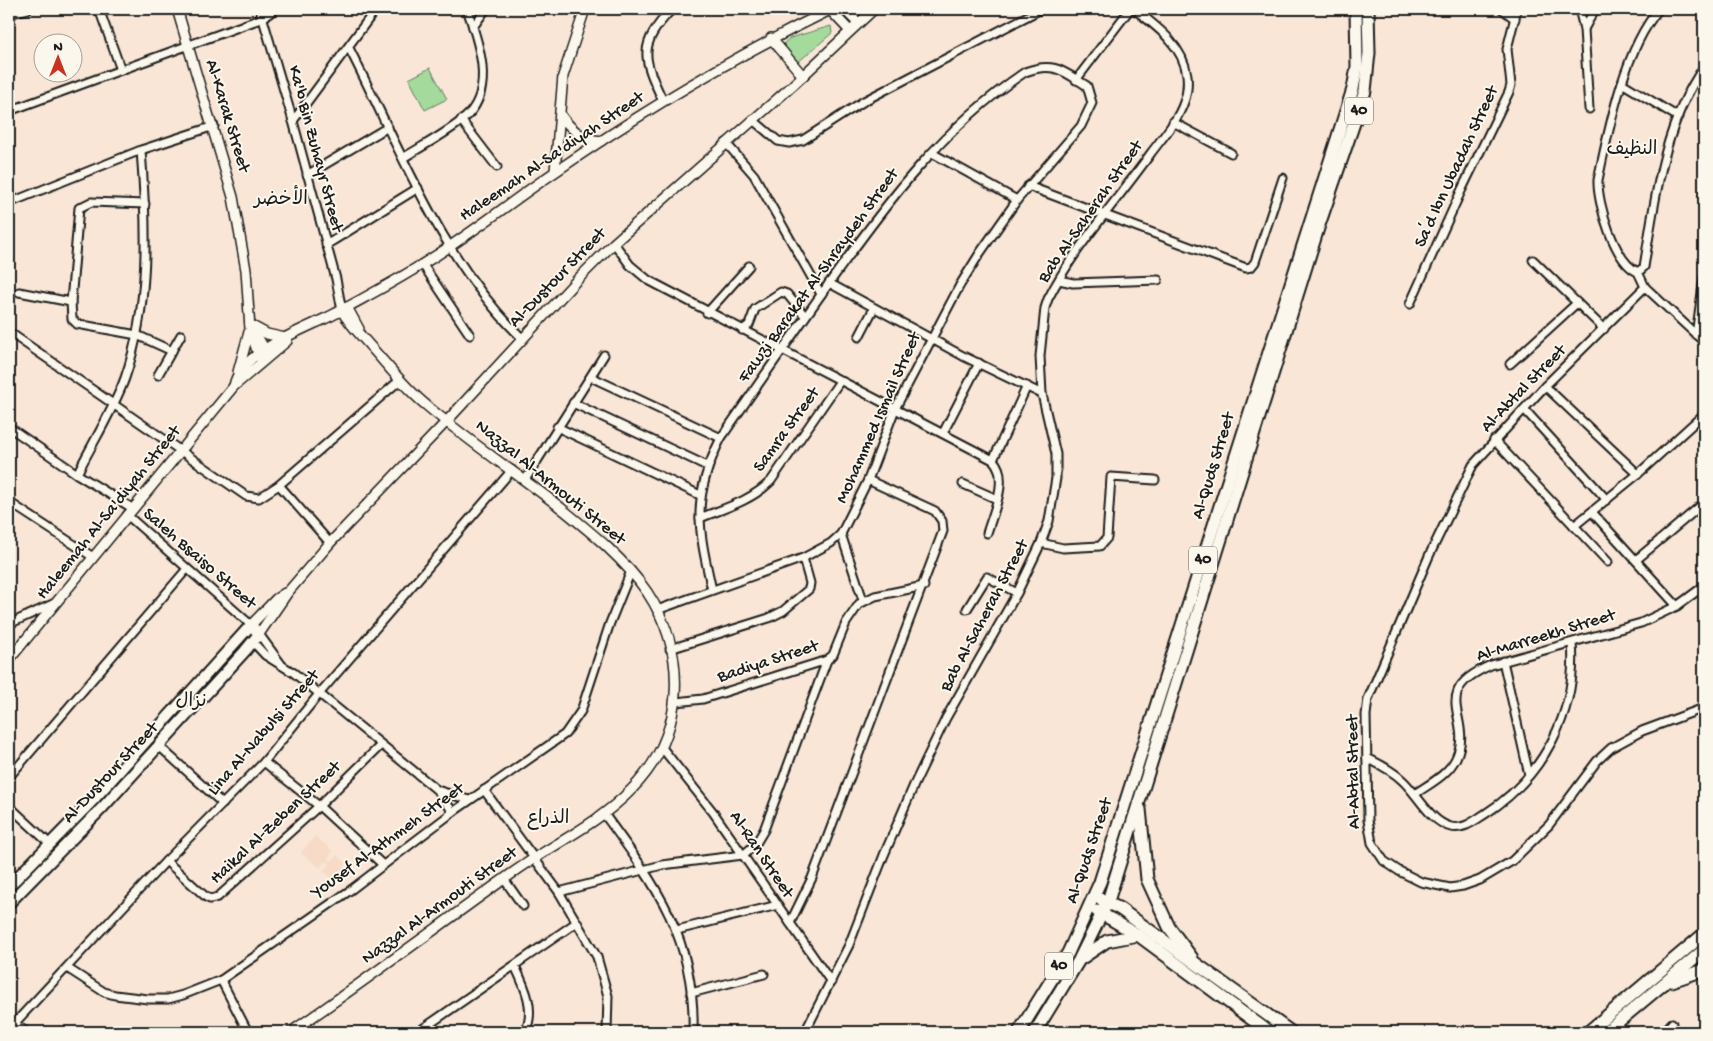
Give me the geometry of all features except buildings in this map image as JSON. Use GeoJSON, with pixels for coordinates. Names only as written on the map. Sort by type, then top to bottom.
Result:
{"type":"FeatureCollection","features":[{"type":"Feature","properties":{"kind":"highway","name":"Al-Quds Street"},"geometry":{"type":"LineString","coordinates":[[1019,1032],[1068,953],[1092,903],[1175,651],[1238,445],[1353,89],[1357,67],[1356,9]]}},
{"type":"Feature","properties":{"kind":"highway","name":"Al-Quds Street"},"geometry":{"type":"LineString","coordinates":[[1035,1032],[1079,960],[1108,901],[1319,225],[1365,91],[1369,53],[1368,9]]}},
{"type":"Feature","properties":{"kind":"highway"},"geometry":{"type":"LineString","coordinates":[[1140,802],[1147,879],[1169,927],[1199,968]]}},
{"type":"Feature","properties":{"kind":"highway"},"geometry":{"type":"LineString","coordinates":[[1092,903],[1108,901],[1199,968],[1291,1032]]}},
{"type":"Feature","properties":{"kind":"highway"},"geometry":{"type":"LineString","coordinates":[[1092,903],[1103,914],[1138,936],[1269,1032]]}},
{"type":"Feature","properties":{"kind":"highway"},"geometry":{"type":"LineString","coordinates":[[1588,1032],[1704,934]]}},
{"type":"Feature","properties":{"kind":"highway"},"geometry":{"type":"LineString","coordinates":[[1079,960],[1107,941],[1138,936]]}},
{"type":"Feature","properties":{"kind":"highway"},"geometry":{"type":"LineString","coordinates":[[1606,1032],[1704,950]]}},
{"type":"Feature","properties":{"kind":"highway"},"geometry":{"type":"LineString","coordinates":[[1661,985],[1704,970]]}},
{"type":"Feature","properties":{"kind":"main road"},"geometry":{"type":"LineString","coordinates":[[248,629],[256,638]]}},
{"type":"Feature","properties":{"kind":"main road","name":"Al-Dustour Street"},"geometry":{"type":"LineString","coordinates":[[9,886],[100,792],[248,629]]}},
{"type":"Feature","properties":{"kind":"main road","name":"Al-Dustour Street"},"geometry":{"type":"LineString","coordinates":[[9,903],[159,746],[256,638]]}},
{"type":"Feature","properties":{"kind":"street"},"geometry":{"type":"LineString","coordinates":[[9,14],[28,9]]}},
{"type":"Feature","properties":{"kind":"street"},"geometry":{"type":"LineString","coordinates":[[99,9],[121,70]]}},
{"type":"Feature","properties":{"kind":"street","name":"Al-Karak Street"},"geometry":{"type":"LineString","coordinates":[[177,9],[234,197],[249,293],[251,326],[263,355]]}},
{"type":"Feature","properties":{"kind":"street","name":"Ka'b Bin Zuhayr Street"},"geometry":{"type":"LineString","coordinates":[[260,9],[293,121],[340,298],[345,309]]}},
{"type":"Feature","properties":{"kind":"street"},"geometry":{"type":"LineString","coordinates":[[9,111],[263,18],[275,9]]}},
{"type":"Feature","properties":{"kind":"street"},"geometry":{"type":"LineString","coordinates":[[293,121],[349,48],[376,9]]}},
{"type":"Feature","properties":{"kind":"street"},"geometry":{"type":"LineString","coordinates":[[403,158],[461,120],[473,108],[482,90],[481,64],[467,9]]}},
{"type":"Feature","properties":{"kind":"street"},"geometry":{"type":"LineString","coordinates":[[473,27],[486,9]]}},
{"type":"Feature","properties":{"kind":"street"},"geometry":{"type":"LineString","coordinates":[[555,171],[566,63],[585,9]]}},
{"type":"Feature","properties":{"kind":"street"},"geometry":{"type":"LineString","coordinates":[[663,101],[650,72],[647,47],[655,28],[672,9]]}},
{"type":"Feature","properties":{"kind":"street"},"geometry":{"type":"LineString","coordinates":[[831,9],[850,31]]}},
{"type":"Feature","properties":{"kind":"street","name":"Haleemah Al-Sa'diyah Street"},"geometry":{"type":"LineString","coordinates":[[9,660],[58,602],[235,381],[263,355],[289,337],[345,309],[423,265],[555,171],[663,101],[771,38],[831,9]]}},
{"type":"Feature","properties":{"kind":"street"},"geometry":{"type":"LineString","coordinates":[[844,9],[858,24]]}},
{"type":"Feature","properties":{"kind":"street","name":"Al-Dustour Street"},"geometry":{"type":"LineString","coordinates":[[256,638],[288,592],[330,543],[614,243],[803,76],[874,9]]}},
{"type":"Feature","properties":{"kind":"street"},"geometry":{"type":"LineString","coordinates":[[753,120],[778,141],[789,144],[803,140],[871,97],[1041,9]]}},
{"type":"Feature","properties":{"kind":"street"},"geometry":{"type":"LineString","coordinates":[[1076,80],[1132,9]]}},
{"type":"Feature","properties":{"kind":"street","name":"Bab Al-Saherah Street"},"geometry":{"type":"LineString","coordinates":[[805,1032],[849,945],[884,855],[918,776],[946,718],[1017,593],[1041,543],[1049,520],[1056,478],[1053,437],[1042,394],[1040,356],[1045,308],[1059,280],[1173,122],[1184,102],[1187,89],[1184,63],[1180,54],[1164,34],[1132,9]]}},
{"type":"Feature","properties":{"kind":"street"},"geometry":{"type":"LineString","coordinates":[[1502,9],[1515,19]]}},
{"type":"Feature","properties":{"kind":"street","name":"Saʻd Ibn Ubadah Street"},"geometry":{"type":"LineString","coordinates":[[1410,304],[1444,227],[1509,92],[1511,86],[1507,49],[1517,9]]}},
{"type":"Feature","properties":{"kind":"street"},"geometry":{"type":"LineString","coordinates":[[1579,9],[1584,28],[1589,110]]}},
{"type":"Feature","properties":{"kind":"street"},"geometry":{"type":"LineString","coordinates":[[1584,28],[1595,9]]}},
{"type":"Feature","properties":{"kind":"street"},"geometry":{"type":"LineString","coordinates":[[1659,9],[1640,38],[1622,83],[1598,180],[1598,194],[1604,220],[1616,246],[1636,271],[1646,288],[1704,342]]}},
{"type":"Feature","properties":{"kind":"street"},"geometry":{"type":"LineString","coordinates":[[771,38],[803,76]]}},
{"type":"Feature","properties":{"kind":"street"},"geometry":{"type":"LineString","coordinates":[[349,48],[449,247],[486,300],[523,339]]}},
{"type":"Feature","properties":{"kind":"street","name":"Fawzi Barakat Al-Shraydeh Street"},"geometry":{"type":"LineString","coordinates":[[712,590],[700,518],[700,496],[707,466],[721,438],[805,316],[908,176],[967,116],[1025,72],[1038,67],[1052,67],[1076,80]]}},
{"type":"Feature","properties":{"kind":"street"},"geometry":{"type":"LineString","coordinates":[[1636,271],[1644,267],[1658,180],[1678,117],[1685,99],[1704,67]]}},
{"type":"Feature","properties":{"kind":"street","name":"Mohammed Ismail Street"},"geometry":{"type":"LineString","coordinates":[[657,610],[804,558],[831,543],[841,534],[868,480],[895,409],[931,338],[980,253],[1017,200],[1076,132],[1089,113],[1092,103],[1087,86],[1076,80]]}},
{"type":"Feature","properties":{"kind":"street"},"geometry":{"type":"LineString","coordinates":[[1622,83],[1678,117]]}},
{"type":"Feature","properties":{"kind":"street"},"geometry":{"type":"LineString","coordinates":[[560,114],[574,132],[590,140],[601,141]]}},
{"type":"Feature","properties":{"kind":"street"},"geometry":{"type":"LineString","coordinates":[[461,120],[497,167]]}},
{"type":"Feature","properties":{"kind":"street"},"geometry":{"type":"LineString","coordinates":[[1173,122],[1231,153]]}},
{"type":"Feature","properties":{"kind":"street"},"geometry":{"type":"LineString","coordinates":[[9,203],[140,150],[214,126]]}},
{"type":"Feature","properties":{"kind":"street"},"geometry":{"type":"LineString","coordinates":[[307,175],[388,127]]}},
{"type":"Feature","properties":{"kind":"street"},"geometry":{"type":"LineString","coordinates":[[726,143],[754,175],[821,294]]}},
{"type":"Feature","properties":{"kind":"street"},"geometry":{"type":"LineString","coordinates":[[77,474],[124,379],[137,334],[143,276],[145,204],[140,150]]}},
{"type":"Feature","properties":{"kind":"street"},"geometry":{"type":"LineString","coordinates":[[932,153],[1017,200]]}},
{"type":"Feature","properties":{"kind":"street"},"geometry":{"type":"LineString","coordinates":[[1028,186],[1106,213],[1240,266],[1251,267],[1255,262],[1283,178]]}},
{"type":"Feature","properties":{"kind":"street"},"geometry":{"type":"LineString","coordinates":[[326,245],[418,188]]}},
{"type":"Feature","properties":{"kind":"street"},"geometry":{"type":"LineString","coordinates":[[145,204],[91,202],[80,208],[71,302],[74,322],[137,334],[172,351]]}},
{"type":"Feature","properties":{"kind":"street"},"geometry":{"type":"LineString","coordinates":[[614,243],[630,265],[648,280],[707,313],[993,460],[998,465],[1000,477],[997,499],[987,533]]}},
{"type":"Feature","properties":{"kind":"street"},"geometry":{"type":"LineString","coordinates":[[1533,260],[1604,329]]}},
{"type":"Feature","properties":{"kind":"street"},"geometry":{"type":"LineString","coordinates":[[423,265],[470,335]]}},
{"type":"Feature","properties":{"kind":"street"},"geometry":{"type":"LineString","coordinates":[[707,313],[749,266]]}},
{"type":"Feature","properties":{"kind":"street"},"geometry":{"type":"LineString","coordinates":[[1696,335],[1704,278]]}},
{"type":"Feature","properties":{"kind":"street"},"geometry":{"type":"LineString","coordinates":[[1059,280],[1073,283],[1158,280]]}},
{"type":"Feature","properties":{"kind":"street"},"geometry":{"type":"LineString","coordinates":[[829,284],[1042,394]]}},
{"type":"Feature","properties":{"kind":"street","name":"Al-Abtal Street"},"geometry":{"type":"LineString","coordinates":[[1646,288],[1545,386],[1494,440],[1473,465],[1464,481],[1429,556],[1390,652],[1372,686],[1366,715],[1368,820],[1372,843],[1384,862],[1421,882],[1436,886],[1464,886],[1494,873],[1512,861],[1549,825],[1597,761],[1611,748],[1642,731],[1704,708]]}},
{"type":"Feature","properties":{"kind":"street"},"geometry":{"type":"LineString","coordinates":[[19,292],[71,302]]}},
{"type":"Feature","properties":{"kind":"street"},"geometry":{"type":"LineString","coordinates":[[742,330],[749,325],[755,309],[781,292],[793,300],[805,316]]}},
{"type":"Feature","properties":{"kind":"street"},"geometry":{"type":"LineString","coordinates":[[1510,364],[1577,303]]}},
{"type":"Feature","properties":{"kind":"street"},"geometry":{"type":"LineString","coordinates":[[859,337],[874,308]]}},
{"type":"Feature","properties":{"kind":"street","name":"Nazzal Al-Armouti Street"},"geometry":{"type":"LineString","coordinates":[[291,1032],[402,955],[534,857],[604,814],[649,771],[663,749],[676,702],[670,649],[657,610],[630,572],[591,532],[447,421],[400,380],[350,325],[345,309]]}},
{"type":"Feature","properties":{"kind":"street"},"geometry":{"type":"LineString","coordinates":[[235,381],[251,326],[267,334],[289,337]]}},
{"type":"Feature","properties":{"kind":"street"},"geometry":{"type":"LineString","coordinates":[[9,332],[211,473],[250,498],[259,498],[279,485],[400,380]]}},
{"type":"Feature","properties":{"kind":"street"},"geometry":{"type":"LineString","coordinates":[[158,375],[181,334]]}},
{"type":"Feature","properties":{"kind":"street"},"geometry":{"type":"LineString","coordinates":[[525,480],[604,355]]}},
{"type":"Feature","properties":{"kind":"street"},"geometry":{"type":"LineString","coordinates":[[943,433],[979,363]]}},
{"type":"Feature","properties":{"kind":"street"},"geometry":{"type":"LineString","coordinates":[[591,377],[721,438]]}},
{"type":"Feature","properties":{"kind":"street","name":"Samra Street"},"geometry":{"type":"LineString","coordinates":[[700,518],[739,503],[766,486],[840,381]]}},
{"type":"Feature","properties":{"kind":"street"},"geometry":{"type":"LineString","coordinates":[[993,460],[1027,386]]}},
{"type":"Feature","properties":{"kind":"street"},"geometry":{"type":"LineString","coordinates":[[1545,386],[1638,474]]}},
{"type":"Feature","properties":{"kind":"street"},"geometry":{"type":"LineString","coordinates":[[573,403],[707,466]]}},
{"type":"Feature","properties":{"kind":"street"},"geometry":{"type":"LineString","coordinates":[[1524,409],[1607,500]]}},
{"type":"Feature","properties":{"kind":"street"},"geometry":{"type":"LineString","coordinates":[[1574,526],[1638,474],[1704,414]]}},
{"type":"Feature","properties":{"kind":"street","name":"Saleh Bsaiso Street"},"geometry":{"type":"LineString","coordinates":[[9,427],[129,512],[248,629]]}},
{"type":"Feature","properties":{"kind":"street"},"geometry":{"type":"LineString","coordinates":[[557,427],[700,496]]}},
{"type":"Feature","properties":{"kind":"street"},"geometry":{"type":"LineString","coordinates":[[1494,440],[1608,562]]}},
{"type":"Feature","properties":{"kind":"street","name":"Lina Al-Nabulsi Street"},"geometry":{"type":"LineString","coordinates":[[10,1027],[166,861],[264,762],[319,694],[512,470]]}},
{"type":"Feature","properties":{"kind":"street"},"geometry":{"type":"LineString","coordinates":[[1041,543],[1063,548],[1100,546],[1107,538],[1111,477],[1155,480]]}},
{"type":"Feature","properties":{"kind":"street"},"geometry":{"type":"LineString","coordinates":[[790,923],[812,878],[924,586],[943,531],[942,521],[935,511],[868,480]]}},
{"type":"Feature","properties":{"kind":"street"},"geometry":{"type":"LineString","coordinates":[[963,484],[997,499]]}},
{"type":"Feature","properties":{"kind":"street"},"geometry":{"type":"LineString","coordinates":[[279,485],[330,543]]}},
{"type":"Feature","properties":{"kind":"street"},"geometry":{"type":"LineString","coordinates":[[9,502],[93,557]]}},
{"type":"Feature","properties":{"kind":"street"},"geometry":{"type":"LineString","coordinates":[[1636,560],[1704,503]]}},
{"type":"Feature","properties":{"kind":"street"},"geometry":{"type":"LineString","coordinates":[[1592,512],[1678,606]]}},
{"type":"Feature","properties":{"kind":"street"},"geometry":{"type":"LineString","coordinates":[[841,534],[863,600],[924,586]]}},
{"type":"Feature","properties":{"kind":"street"},"geometry":{"type":"LineString","coordinates":[[670,649],[769,618],[783,611],[809,589],[810,583],[804,558]]}},
{"type":"Feature","properties":{"kind":"street"},"geometry":{"type":"LineString","coordinates":[[9,777],[186,570]]}},
{"type":"Feature","properties":{"kind":"street","name":"Yousef Al-Athmeh Street"},"geometry":{"type":"LineString","coordinates":[[67,968],[104,992],[135,999],[168,999],[220,980],[383,865],[469,800],[556,742],[574,724],[584,704],[610,623],[630,572]]}},
{"type":"Feature","properties":{"kind":"street"},"geometry":{"type":"LineString","coordinates":[[967,609],[987,577],[1017,593]]}},
{"type":"Feature","properties":{"kind":"street","name":"Al-Marreekh Street"},"geometry":{"type":"LineString","coordinates":[[1415,794],[1447,771],[1456,757],[1460,740],[1456,703],[1459,688],[1475,672],[1503,662],[1641,623],[1678,606],[1704,586]]}},
{"type":"Feature","properties":{"kind":"street","name":"Al-Dustour Street"},"geometry":{"type":"LineString","coordinates":[[248,629],[276,599],[288,592]]}},
{"type":"Feature","properties":{"kind":"street","name":"Badiya Street"},"geometry":{"type":"LineString","coordinates":[[676,702],[703,699],[827,660],[833,655],[852,612],[863,600]]}},
{"type":"Feature","properties":{"kind":"street"},"geometry":{"type":"LineString","coordinates":[[9,624],[58,602]]}},
{"type":"Feature","properties":{"kind":"street"},"geometry":{"type":"LineString","coordinates":[[256,638],[265,655],[281,664],[437,790],[453,812]]}},
{"type":"Feature","properties":{"kind":"street"},"geometry":{"type":"LineString","coordinates":[[1367,758],[1390,771],[1446,825],[1460,827],[1500,804],[1529,775],[1555,738],[1568,703],[1573,671],[1572,643]]}},
{"type":"Feature","properties":{"kind":"street"},"geometry":{"type":"LineString","coordinates":[[559,892],[644,868],[743,854],[755,845],[764,830],[827,660]]}},
{"type":"Feature","properties":{"kind":"street"},"geometry":{"type":"LineString","coordinates":[[1503,662],[1529,775]]}},
{"type":"Feature","properties":{"kind":"street","name":"Haikal Al-Zeben Street"},"geometry":{"type":"LineString","coordinates":[[166,861],[206,897],[210,899],[218,897],[320,806],[381,745]]}},
{"type":"Feature","properties":{"kind":"street"},"geometry":{"type":"LineString","coordinates":[[159,746],[223,804]]}},
{"type":"Feature","properties":{"kind":"street","name":"Al-Ran Street"},"geometry":{"type":"LineString","coordinates":[[663,749],[714,812],[831,982]]}},
{"type":"Feature","properties":{"kind":"street"},"geometry":{"type":"LineString","coordinates":[[264,762],[320,806],[383,865]]}},
{"type":"Feature","properties":{"kind":"street"},"geometry":{"type":"LineString","coordinates":[[437,790],[469,800]]}},
{"type":"Feature","properties":{"kind":"street"},"geometry":{"type":"LineString","coordinates":[[484,790],[559,892],[597,957],[606,983],[609,1009],[607,1032]]}},
{"type":"Feature","properties":{"kind":"street"},"geometry":{"type":"LineString","coordinates":[[9,806],[50,844]]}},
{"type":"Feature","properties":{"kind":"street"},"geometry":{"type":"LineString","coordinates":[[604,814],[644,868],[677,930],[692,993],[692,1032]]}},
{"type":"Feature","properties":{"kind":"street"},"geometry":{"type":"LineString","coordinates":[[504,879],[523,906]]}},
{"type":"Feature","properties":{"kind":"street"},"geometry":{"type":"LineString","coordinates":[[677,930],[778,906]]}},
{"type":"Feature","properties":{"kind":"street"},"geometry":{"type":"LineString","coordinates":[[418,1032],[577,922]]}},
{"type":"Feature","properties":{"kind":"street"},"geometry":{"type":"LineString","coordinates":[[515,966],[528,999],[529,1019],[525,1032]]}},
{"type":"Feature","properties":{"kind":"street"},"geometry":{"type":"LineString","coordinates":[[692,993],[764,974]]}},
{"type":"Feature","properties":{"kind":"street"},"geometry":{"type":"LineString","coordinates":[[220,980],[248,1032]]}},
{"type":"Feature","properties":{"kind":"street"},"geometry":{"type":"LineString","coordinates":[[1664,1032],[1672,1023]]}},
{"type":"Feature","properties":{"kind":"street"},"geometry":{"type":"LineString","coordinates":[[10,1027],[25,1032]]}},
{"type":"Feature","properties":{"kind":"shaded area"},"geometry":{"type":"Polygon","coordinates":[[[315,836],[333,851],[328,858],[332,861],[337,855],[346,863],[333,879],[323,871],[330,863],[326,861],[320,868],[301,853],[315,836]]]}},
{"type":"Feature","properties":{"kind":"green space"},"geometry":{"type":"Polygon","coordinates":[[[831,26],[832,33],[797,63],[783,44],[790,38],[831,26]]]}},
{"type":"Feature","properties":{"kind":"green space"},"geometry":{"type":"Polygon","coordinates":[[[430,68],[447,99],[425,110],[409,79],[430,68]]]}},
{"type":"Feature","properties":{"kind":"district","name":"النظيف"},"geometry":{"type":"Point","coordinates":[1632,150]}},
{"type":"Feature","properties":{"kind":"district","name":"الأخضر"},"geometry":{"type":"Point","coordinates":[281,200]}},
{"type":"Feature","properties":{"kind":"district","name":"نزال"},"geometry":{"type":"Point","coordinates":[191,702]}},
{"type":"Feature","properties":{"kind":"district","name":"الذراع"},"geometry":{"type":"Point","coordinates":[548,819]}}]}
